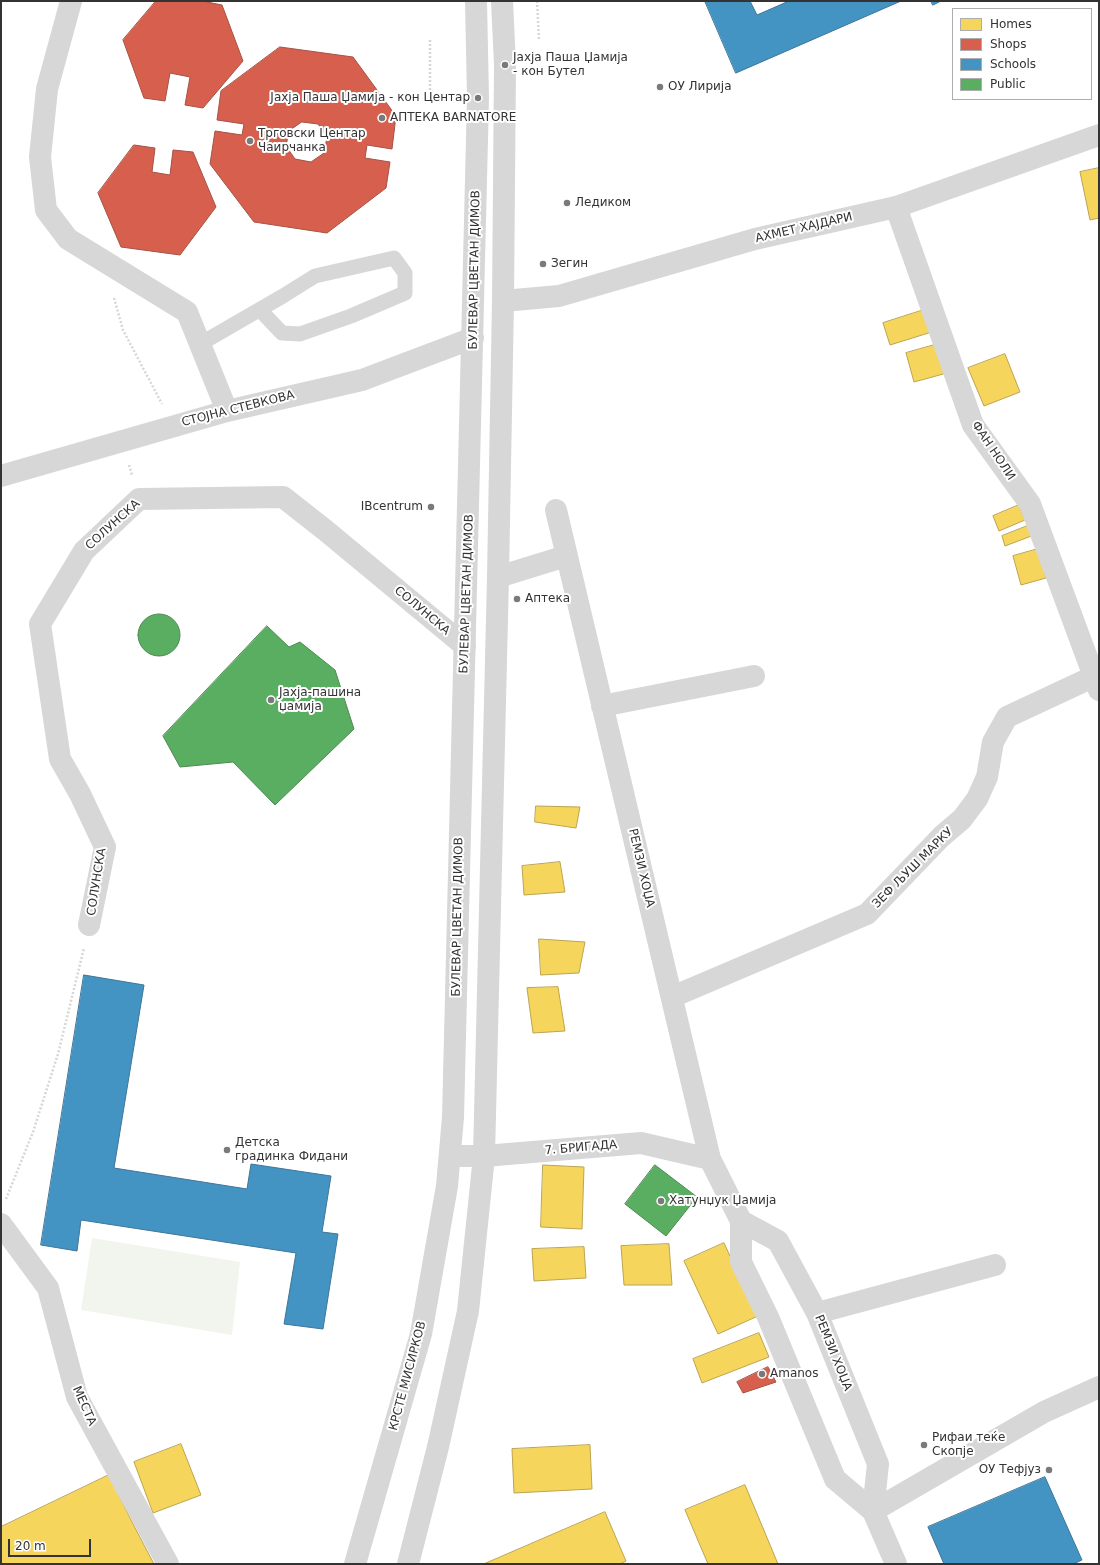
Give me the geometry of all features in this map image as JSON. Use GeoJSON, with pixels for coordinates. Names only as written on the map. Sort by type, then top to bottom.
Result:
{"type":"FeatureCollection","features":[{"type":"Feature","properties":{"kind":"street"},"geometry":{"type":"LineString","coordinates":[[71,1],[47,89],[40,157],[46,210],[68,239],[187,312],[227,410]]}},
{"type":"Feature","properties":{"kind":"street","name":"БУЛЕВАР ЦВЕТАН ДИМОВ"},"geometry":{"type":"LineString","coordinates":[[447,1186],[453,1117],[473,338],[478,98],[476,1]]}},
{"type":"Feature","properties":{"kind":"street"},"geometry":{"type":"LineString","coordinates":[[408,1564],[438,1447],[468,1311],[484,1156],[503,301],[505,65],[502,1]]}},
{"type":"Feature","properties":{"kind":"street","name":"АХМЕТ ХАЈДАРИ"},"geometry":{"type":"LineString","coordinates":[[503,301],[559,296],[754,239],[896,207],[1099,135]]}},
{"type":"Feature","properties":{"kind":"street","name":"ФАН НОЛИ"},"geometry":{"type":"LineString","coordinates":[[896,207],[973,425],[1030,504],[1097,681]]}},
{"type":"Feature","properties":{"kind":"street","name":"СТОЈНА СТЕВКОВА"},"geometry":{"type":"LineString","coordinates":[[1,476],[227,410],[362,380],[473,338]]}},
{"type":"Feature","properties":{"kind":"street","name":"СОЛУНСКА"},"geometry":{"type":"LineString","coordinates":[[90,925],[105,847],[80,794],[60,759],[40,624],[84,551],[139,499],[283,497],[465,646]]}},
{"type":"Feature","properties":{"kind":"street","name":"РЕМЗИ ХОЏА"},"geometry":{"type":"LineString","coordinates":[[556,510],[710,1159],[741,1220],[741,1262],[768,1317],[835,1479],[873,1511],[896,1564]]}},
{"type":"Feature","properties":{"kind":"street"},"geometry":{"type":"LineString","coordinates":[[498,577],[566,556]]}},
{"type":"Feature","properties":{"kind":"street"},"geometry":{"type":"LineString","coordinates":[[602,706],[754,676]]}},
{"type":"Feature","properties":{"kind":"street","name":"ЗЕФ ЉУШ МАРКУ"},"geometry":{"type":"LineString","coordinates":[[672,997],[868,914],[942,836],[962,819],[978,799],[987,777],[993,742],[1007,717],[1097,681]]}},
{"type":"Feature","properties":{"kind":"street","name":"7. БРИГАДА"},"geometry":{"type":"LineString","coordinates":[[450,1156],[484,1156],[641,1143],[710,1159]]}},
{"type":"Feature","properties":{"kind":"street","name":"КРСТЕ МИСИРКОВ"},"geometry":{"type":"LineString","coordinates":[[355,1564],[421,1334],[447,1186]]}},
{"type":"Feature","properties":{"kind":"street","name":"МЕСТА"},"geometry":{"type":"LineString","coordinates":[[2,1214],[48,1288],[77,1397],[168,1564]]}},
{"type":"Feature","properties":{"kind":"street","name":"РЕМЗИ ХОЏА"},"geometry":{"type":"LineString","coordinates":[[741,1220],[778,1241],[817,1313],[878,1464],[873,1511]]}},
{"type":"Feature","properties":{"kind":"street"},"geometry":{"type":"LineString","coordinates":[[817,1313],[995,1265]]}},
{"type":"Feature","properties":{"kind":"street"},"geometry":{"type":"LineString","coordinates":[[873,1511],[1044,1412],[1098,1390]]}},
{"type":"Feature","properties":{"kind":"lane"},"geometry":{"type":"LineString","coordinates":[[200,344],[260,310],[315,276],[394,258],[405,274],[405,293],[351,316],[300,334],[282,333],[260,310]]}},
{"type":"Feature","properties":{"kind":"path"},"geometry":{"type":"LineString","coordinates":[[537,1],[539,40]]}},
{"type":"Feature","properties":{"kind":"path"},"geometry":{"type":"LineString","coordinates":[[430,40],[430,101]]}},
{"type":"Feature","properties":{"kind":"path"},"geometry":{"type":"LineString","coordinates":[[103,261],[124,330],[173,426]]}},
{"type":"Feature","properties":{"kind":"path"},"geometry":{"type":"LineString","coordinates":[[121,441],[139,499]]}},
{"type":"Feature","properties":{"kind":"path"},"geometry":{"type":"LineString","coordinates":[[2,1214],[33,1132],[58,1054],[90,925]]}},
{"type":"Feature","properties":{"kind":"shaded area"},"geometry":{"type":"Polygon","coordinates":[[[92,1238],[240,1262],[232,1335],[81,1310],[92,1238]]]}},
{"type":"Feature","properties":{"kind":"building: Homes"},"geometry":{"type":"Polygon","coordinates":[[[1099,168],[1099,218],[1090,220],[1080,172],[1099,168]]]}},
{"type":"Feature","properties":{"kind":"building: Homes"},"geometry":{"type":"Polygon","coordinates":[[[927,309],[935,331],[890,345],[883,323],[927,309]]]}},
{"type":"Feature","properties":{"kind":"building: Homes"},"geometry":{"type":"Polygon","coordinates":[[[938,344],[947,373],[914,382],[906,353],[938,344]]]}},
{"type":"Feature","properties":{"kind":"building: Homes"},"geometry":{"type":"Polygon","coordinates":[[[1005,354],[1020,392],[984,406],[968,368],[1005,354]]]}},
{"type":"Feature","properties":{"kind":"building: Homes"},"geometry":{"type":"Polygon","coordinates":[[[1019,505],[1025,520],[999,531],[993,516],[1019,505]]]}},
{"type":"Feature","properties":{"kind":"building: Homes"},"geometry":{"type":"Polygon","coordinates":[[[1030,525],[1034,535],[1005,546],[1002,536],[1030,525]]]}},
{"type":"Feature","properties":{"kind":"building: Homes"},"geometry":{"type":"Polygon","coordinates":[[[1038,549],[1046,578],[1021,585],[1013,556],[1038,549]]]}},
{"type":"Feature","properties":{"kind":"building: Homes"},"geometry":{"type":"Polygon","coordinates":[[[536,806],[580,807],[576,828],[535,822],[536,806]]]}},
{"type":"Feature","properties":{"kind":"building: Homes"},"geometry":{"type":"Polygon","coordinates":[[[560,862],[565,892],[524,895],[522,866],[560,862]]]}},
{"type":"Feature","properties":{"kind":"building: Homes"},"geometry":{"type":"Polygon","coordinates":[[[539,939],[585,942],[579,973],[541,975],[539,939]]]}},
{"type":"Feature","properties":{"kind":"building: Homes"},"geometry":{"type":"Polygon","coordinates":[[[558,987],[565,1031],[533,1033],[527,988],[558,987]]]}},
{"type":"Feature","properties":{"kind":"building: Homes"},"geometry":{"type":"Polygon","coordinates":[[[543,1165],[584,1167],[582,1229],[541,1227],[543,1165]]]}},
{"type":"Feature","properties":{"kind":"building: Homes"},"geometry":{"type":"Polygon","coordinates":[[[724,1243],[758,1316],[718,1334],[684,1261],[724,1243]]]}},
{"type":"Feature","properties":{"kind":"building: Homes"},"geometry":{"type":"Polygon","coordinates":[[[669,1244],[672,1285],[624,1285],[621,1246],[669,1244]]]}},
{"type":"Feature","properties":{"kind":"building: Homes"},"geometry":{"type":"Polygon","coordinates":[[[584,1247],[586,1278],[534,1281],[532,1249],[584,1247]]]}},
{"type":"Feature","properties":{"kind":"building: Homes"},"geometry":{"type":"Polygon","coordinates":[[[759,1333],[769,1357],[702,1383],[693,1359],[759,1333]]]}},
{"type":"Feature","properties":{"kind":"building: Homes"},"geometry":{"type":"Polygon","coordinates":[[[181,1444],[201,1495],[153,1513],[134,1462],[181,1444]]]}},
{"type":"Feature","properties":{"kind":"building: Homes"},"geometry":{"type":"Polygon","coordinates":[[[590,1445],[592,1489],[514,1493],[512,1449],[590,1445]]]}},
{"type":"Feature","properties":{"kind":"building: Homes"},"geometry":{"type":"Polygon","coordinates":[[[109,1475],[154,1564],[1,1564],[1,1527],[109,1475]]]}},
{"type":"Feature","properties":{"kind":"building: Homes"},"geometry":{"type":"Polygon","coordinates":[[[745,1485],[778,1564],[708,1564],[685,1510],[745,1485]]]}},
{"type":"Feature","properties":{"kind":"building: Homes"},"geometry":{"type":"Polygon","coordinates":[[[605,1512],[626,1561],[620,1564],[484,1564],[605,1512]]]}},
{"type":"Feature","properties":{"kind":"building: Shops"},"geometry":{"type":"Polygon","coordinates":[[[156,1],[202,1],[222,5],[243,61],[203,108],[185,105],[190,77],[170,73],[165,101],[144,98],[123,40],[156,1]]]}},
{"type":"Feature","properties":{"kind":"building: Shops","name":"Трговски Центар Чаирчанка"},"geometry":{"type":"Polygon","coordinates":[[[280,47],[353,57],[396,116],[392,149],[367,145],[365,158],[390,162],[386,188],[327,233],[254,222],[210,164],[215,131],[242,135],[244,124],[217,120],[221,91],[280,47]],[[302,122],[289,131],[286,146],[295,159],[311,162],[324,153],[327,137],[318,124],[302,122]]]}},
{"type":"Feature","properties":{"kind":"building: Shops"},"geometry":{"type":"Polygon","coordinates":[[[134,145],[155,148],[152,172],[170,175],[173,150],[193,152],[216,207],[180,255],[121,247],[98,193],[134,145]]]}},
{"type":"Feature","properties":{"kind":"building: Shops","name":"Amanos"},"geometry":{"type":"Polygon","coordinates":[[[768,1367],[776,1382],[743,1393],[737,1382],[768,1367]]]}},
{"type":"Feature","properties":{"kind":"building: Schools"},"geometry":{"type":"Polygon","coordinates":[[[705,1],[750,1],[757,15],[789,1],[901,1],[736,73],[705,1]]]}},
{"type":"Feature","properties":{"kind":"building: Schools"},"geometry":{"type":"Polygon","coordinates":[[[931,1],[941,1],[933,5],[931,1]]]}},
{"type":"Feature","properties":{"kind":"building: Schools"},"geometry":{"type":"Polygon","coordinates":[[[84,975],[144,985],[114,1168],[247,1189],[251,1164],[331,1176],[322,1232],[338,1234],[323,1329],[284,1324],[296,1253],[81,1220],[77,1251],[41,1245],[84,975]]]}},
{"type":"Feature","properties":{"kind":"building: Schools"},"geometry":{"type":"Polygon","coordinates":[[[1045,1477],[1082,1560],[1073,1564],[944,1564],[928,1527],[1045,1477]]]}},
{"type":"Feature","properties":{"kind":"building: Public"},"geometry":{"type":"Polygon","coordinates":[[[155,614],[163,614],[171,617],[177,623],[180,635],[177,647],[171,653],[163,656],[155,656],[147,653],[141,647],[138,639],[138,631],[141,623],[147,617],[155,614]]]}},
{"type":"Feature","properties":{"kind":"building: Public","name":"Јахја-пашина џамија"},"geometry":{"type":"Polygon","coordinates":[[[267,626],[289,647],[300,642],[335,670],[354,729],[275,805],[233,762],[180,767],[163,736],[267,626]]]}},
{"type":"Feature","properties":{"kind":"building: Public","name":"Хатунџук Џамија"},"geometry":{"type":"Polygon","coordinates":[[[655,1165],[697,1197],[666,1236],[625,1204],[655,1165]]]}},
{"type":"Feature","properties":{"kind":"place","name":"Јахја Паша Џамија - кон Бутел"},"geometry":{"type":"Point","coordinates":[505,65]}},
{"type":"Feature","properties":{"kind":"place","name":"ОУ Лирија"},"geometry":{"type":"Point","coordinates":[660,87]}},
{"type":"Feature","properties":{"kind":"place","name":"Јахја Паша Џамија - кон Центар"},"geometry":{"type":"Point","coordinates":[478,98]}},
{"type":"Feature","properties":{"kind":"place","name":"АПТЕКА BARNATORE"},"geometry":{"type":"Point","coordinates":[382,118]}},
{"type":"Feature","properties":{"kind":"place","name":"Трговски Центар Чаирчанка"},"geometry":{"type":"Point","coordinates":[250,141]}},
{"type":"Feature","properties":{"kind":"place","name":"Ледиком"},"geometry":{"type":"Point","coordinates":[567,203]}},
{"type":"Feature","properties":{"kind":"place","name":"Зегин"},"geometry":{"type":"Point","coordinates":[543,264]}},
{"type":"Feature","properties":{"kind":"place","name":"IBcentrum"},"geometry":{"type":"Point","coordinates":[431,507]}},
{"type":"Feature","properties":{"kind":"place","name":"Аптека"},"geometry":{"type":"Point","coordinates":[517,599]}},
{"type":"Feature","properties":{"kind":"place","name":"Јахја-пашина џамија"},"geometry":{"type":"Point","coordinates":[271,700]}},
{"type":"Feature","properties":{"kind":"place","name":"Детска градинка Фидани"},"geometry":{"type":"Point","coordinates":[227,1150]}},
{"type":"Feature","properties":{"kind":"place","name":"Хатунџук Џамија"},"geometry":{"type":"Point","coordinates":[661,1201]}},
{"type":"Feature","properties":{"kind":"place","name":"Amanos"},"geometry":{"type":"Point","coordinates":[762,1374]}},
{"type":"Feature","properties":{"kind":"place","name":"Рифаи теќе Скопје"},"geometry":{"type":"Point","coordinates":[924,1445]}},
{"type":"Feature","properties":{"kind":"place","name":"ОУ Тефјуз"},"geometry":{"type":"Point","coordinates":[1049,1470]}}]}
